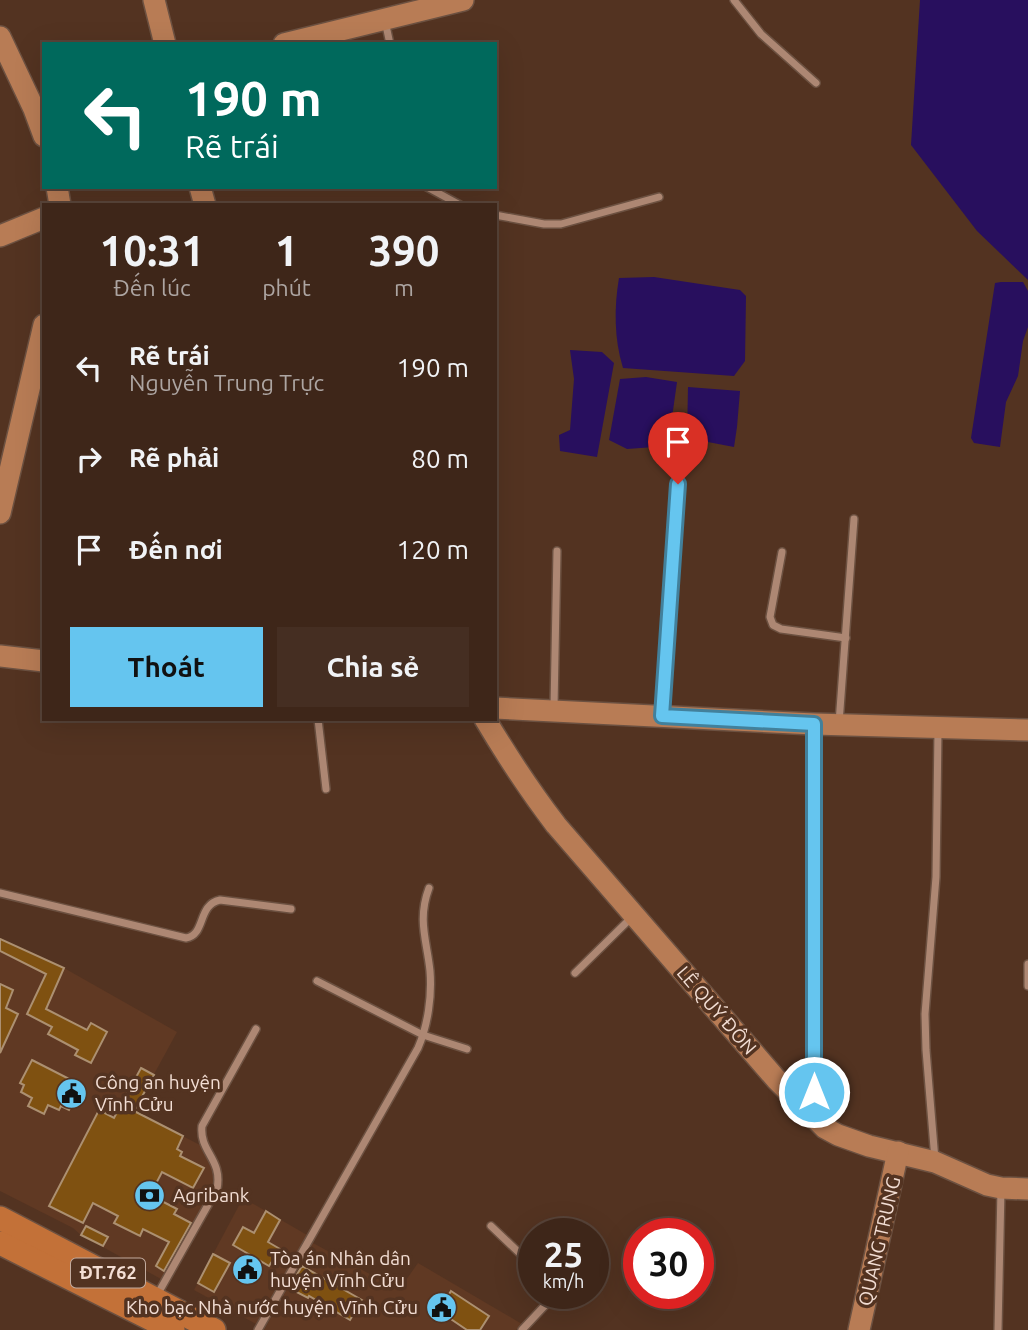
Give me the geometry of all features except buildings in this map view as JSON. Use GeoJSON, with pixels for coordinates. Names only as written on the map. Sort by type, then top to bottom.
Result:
{"type":"FeatureCollection","features":[{"type":"Feature","properties":{"kind":"main road","name":"ĐT.762"},"geometry":{"type":"LineString","coordinates":[[0,1217],[14,1242],[173,1330]]}},
{"type":"Feature","properties":{"kind":"main road","name":"ĐT.762"},"geometry":{"type":"LineString","coordinates":[[14,1242],[156,1298],[214,1330]]}},
{"type":"Feature","properties":{"kind":"street"},"geometry":{"type":"LineString","coordinates":[[153,0],[164,42]]}},
{"type":"Feature","properties":{"kind":"street"},"geometry":{"type":"LineString","coordinates":[[290,42],[382,10],[463,0]]}},
{"type":"Feature","properties":{"kind":"street"},"geometry":{"type":"LineString","coordinates":[[734,0],[761,34],[817,83]]}},
{"type":"Feature","properties":{"kind":"street"},"geometry":{"type":"LineString","coordinates":[[382,10],[390,42]]}},
{"type":"Feature","properties":{"kind":"street"},"geometry":{"type":"LineString","coordinates":[[0,37],[39,108]]}},
{"type":"Feature","properties":{"kind":"street"},"geometry":{"type":"LineString","coordinates":[[431,189],[456,203]]}},
{"type":"Feature","properties":{"kind":"street"},"geometry":{"type":"LineString","coordinates":[[497,215],[544,224],[561,224],[659,197]]}},
{"type":"Feature","properties":{"kind":"street"},"geometry":{"type":"LineString","coordinates":[[0,236],[42,219]]}},
{"type":"Feature","properties":{"kind":"street"},"geometry":{"type":"LineString","coordinates":[[0,513],[42,334]]}},
{"type":"Feature","properties":{"kind":"street"},"geometry":{"type":"LineString","coordinates":[[662,716],[678,484]]}},
{"type":"Feature","properties":{"kind":"street"},"geometry":{"type":"LineString","coordinates":[[839,724],[854,519]]}},
{"type":"Feature","properties":{"kind":"street"},"geometry":{"type":"LineString","coordinates":[[554,711],[557,551]]}},
{"type":"Feature","properties":{"kind":"street"},"geometry":{"type":"LineString","coordinates":[[782,552],[770,617],[774,625],[781,629],[846,638]]}},
{"type":"Feature","properties":{"kind":"street"},"geometry":{"type":"LineString","coordinates":[[0,656],[42,661]]}},
{"type":"Feature","properties":{"kind":"street"},"geometry":{"type":"LineString","coordinates":[[497,708],[814,724],[1028,730]]}},
{"type":"Feature","properties":{"kind":"street"},"geometry":{"type":"LineString","coordinates":[[318,721],[326,789]]}},
{"type":"Feature","properties":{"kind":"street","name":"LÊ QUÝ ĐÔN"},"geometry":{"type":"LineString","coordinates":[[486,721],[534,797],[556,825],[776,1079],[825,1128],[869,1146],[935,1162],[987,1185],[1028,1189]]}},
{"type":"Feature","properties":{"kind":"street"},"geometry":{"type":"LineString","coordinates":[[814,724],[814,1118]]}},
{"type":"Feature","properties":{"kind":"street"},"geometry":{"type":"LineString","coordinates":[[935,1162],[925,1014],[936,877],[938,727]]}},
{"type":"Feature","properties":{"kind":"street"},"geometry":{"type":"LineString","coordinates":[[258,1330],[424,1035],[431,984],[424,936],[424,911],[429,888]]}},
{"type":"Feature","properties":{"kind":"street"},"geometry":{"type":"LineString","coordinates":[[0,893],[190,939],[195,935],[207,907],[213,902],[220,900],[291,909]]}},
{"type":"Feature","properties":{"kind":"street"},"geometry":{"type":"LineString","coordinates":[[575,974],[635,914]]}},
{"type":"Feature","properties":{"kind":"street"},"geometry":{"type":"LineString","coordinates":[[1028,964],[1028,986]]}},
{"type":"Feature","properties":{"kind":"street"},"geometry":{"type":"LineString","coordinates":[[317,981],[424,1035],[467,1049]]}},
{"type":"Feature","properties":{"kind":"street"},"geometry":{"type":"LineString","coordinates":[[156,1298],[217,1189],[218,1170],[203,1142],[202,1126],[256,1029]]}},
{"type":"Feature","properties":{"kind":"street","name":"QUANG TRUNG"},"geometry":{"type":"LineString","coordinates":[[859,1330],[898,1152]]}},
{"type":"Feature","properties":{"kind":"street"},"geometry":{"type":"LineString","coordinates":[[998,1330],[1001,1188]]}},
{"type":"Feature","properties":{"kind":"street"},"geometry":{"type":"LineString","coordinates":[[491,1226],[518,1252]]}},
{"type":"Feature","properties":{"kind":"street"},"geometry":{"type":"LineString","coordinates":[[522,1330],[542,1309]]}},
{"type":"Feature","properties":{"kind":"shaded area"},"geometry":{"type":"Polygon","coordinates":[[[920,0],[1028,0],[1028,280],[977,231],[911,145],[920,0]]]}},
{"type":"Feature","properties":{"kind":"shaded area"},"geometry":{"type":"Polygon","coordinates":[[[654,277],[740,290],[746,296],[745,361],[734,376],[623,368],[616,323],[619,278],[654,277]]]}},
{"type":"Feature","properties":{"kind":"shaded area"},"geometry":{"type":"Polygon","coordinates":[[[1023,282],[1028,291],[1028,327],[1018,376],[1006,402],[1000,447],[974,443],[971,438],[995,283],[1023,282]]]}},
{"type":"Feature","properties":{"kind":"shaded area"},"geometry":{"type":"Polygon","coordinates":[[[570,350],[602,352],[614,363],[597,457],[560,451],[559,435],[570,430],[574,379],[570,350]]]}},
{"type":"Feature","properties":{"kind":"shaded area"},"geometry":{"type":"Polygon","coordinates":[[[646,377],[677,382],[668,446],[627,449],[609,440],[620,379],[646,377]]]}},
{"type":"Feature","properties":{"kind":"shaded area"},"geometry":{"type":"Polygon","coordinates":[[[688,387],[740,391],[734,447],[687,438],[688,387]]]}},
{"type":"Feature","properties":{"kind":"shaded area","name":"Công an huyện Vĩnh Cửu"},"geometry":{"type":"Polygon","coordinates":[[[0,939],[64,968],[177,1032],[134,1111],[200,1145],[213,1170],[214,1180],[213,1188],[161,1279],[73,1228],[0,1191],[0,939]]]}},
{"type":"Feature","properties":{"kind":"shaded area","name":"Tòa án Nhân dân huyện Vĩnh Cửu"},"geometry":{"type":"Polygon","coordinates":[[[243,1198],[307,1235],[256,1324],[194,1290],[243,1198]]]}},
{"type":"Feature","properties":{"kind":"shaded area"},"geometry":{"type":"Polygon","coordinates":[[[313,1243],[399,1290],[418,1263],[522,1324],[516,1330],[264,1330],[313,1243]]]}},
{"type":"Feature","properties":{"kind":"place","name":"Công an huyện Vĩnh Cửu"},"geometry":{"type":"Point","coordinates":[72,1093]}},
{"type":"Feature","properties":{"kind":"place","name":"Agribank"},"geometry":{"type":"Point","coordinates":[150,1195]}},
{"type":"Feature","properties":{"kind":"place","name":"Tòa án Nhân dân huyện Vĩnh Cửu"},"geometry":{"type":"Point","coordinates":[247,1269]}},
{"type":"Feature","properties":{"kind":"place","name":"Kho bạc Nhà nước huyện Vĩnh Cửu"},"geometry":{"type":"Point","coordinates":[441,1307]}},
{"type":"Feature","properties":{"kind":"route"},"geometry":{"type":"LineString","coordinates":[[678,484],[662,716],[814,724],[814,1092]]}}]}
